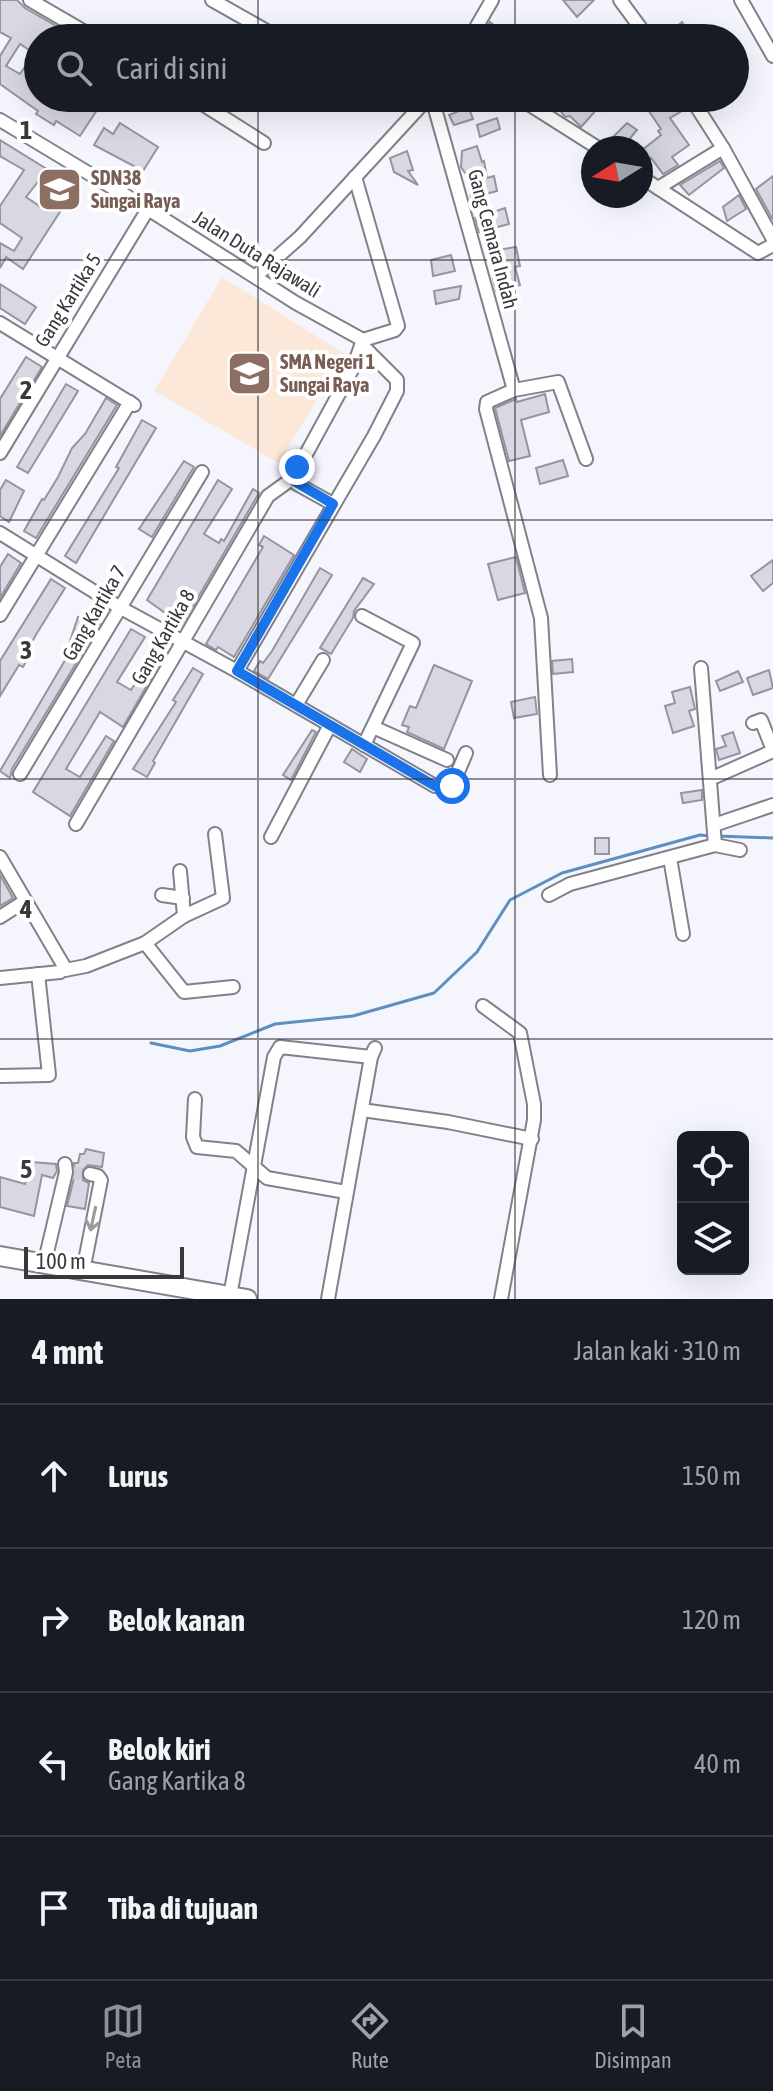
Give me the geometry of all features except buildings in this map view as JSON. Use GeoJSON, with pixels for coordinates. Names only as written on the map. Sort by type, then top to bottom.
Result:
{"type":"FeatureCollection","features":[{"type":"Feature","properties":{"kind":"highway"},"geometry":{"type":"LineString","coordinates":[[0,1256],[238,1298]]}},
{"type":"Feature","properties":{"kind":"street"},"geometry":{"type":"LineString","coordinates":[[30,0],[71,24]]}},
{"type":"Feature","properties":{"kind":"street"},"geometry":{"type":"LineString","coordinates":[[212,0],[254,24]]}},
{"type":"Feature","properties":{"kind":"street"},"geometry":{"type":"LineString","coordinates":[[478,24],[492,0]]}},
{"type":"Feature","properties":{"kind":"street"},"geometry":{"type":"LineString","coordinates":[[620,0],[638,24]]}},
{"type":"Feature","properties":{"kind":"street"},"geometry":{"type":"LineString","coordinates":[[741,0],[773,56]]}},
{"type":"Feature","properties":{"kind":"street"},"geometry":{"type":"LineString","coordinates":[[215,112],[264,143]]}},
{"type":"Feature","properties":{"kind":"street"},"geometry":{"type":"LineString","coordinates":[[256,276],[300,237],[417,112]]}},
{"type":"Feature","properties":{"kind":"street","name":"Gang Cemara Indah"},"geometry":{"type":"LineString","coordinates":[[434,112],[514,390]]}},
{"type":"Feature","properties":{"kind":"street"},"geometry":{"type":"LineString","coordinates":[[541,112],[581,137]]}},
{"type":"Feature","properties":{"kind":"street"},"geometry":{"type":"LineString","coordinates":[[653,185],[758,253],[773,242],[723,148],[700,112]]}},
{"type":"Feature","properties":{"kind":"street","name":"Jalan Duta Rajawali"},"geometry":{"type":"LineString","coordinates":[[0,120],[363,343],[397,380],[397,391],[374,436],[237,671]]}},
{"type":"Feature","properties":{"kind":"street"},"geometry":{"type":"LineString","coordinates":[[658,188],[723,148]]}},
{"type":"Feature","properties":{"kind":"street"},"geometry":{"type":"LineString","coordinates":[[355,177],[398,326],[363,343]]}},
{"type":"Feature","properties":{"kind":"street","name":"Gang Kartika 5"},"geometry":{"type":"LineString","coordinates":[[0,453],[148,209]]}},
{"type":"Feature","properties":{"kind":"street"},"geometry":{"type":"LineString","coordinates":[[0,323],[134,404],[0,615]]}},
{"type":"Feature","properties":{"kind":"street","name":"Gang Kartika 8"},"geometry":{"type":"LineString","coordinates":[[76,824],[268,496],[293,478],[363,343]]}},
{"type":"Feature","properties":{"kind":"street"},"geometry":{"type":"LineString","coordinates":[[550,775],[541,618],[486,409],[487,402],[514,390],[558,382],[586,459]]}},
{"type":"Feature","properties":{"kind":"street","name":"Gang Kartika 7"},"geometry":{"type":"LineString","coordinates":[[20,774],[202,472]]}},
{"type":"Feature","properties":{"kind":"street"},"geometry":{"type":"LineString","coordinates":[[293,478],[297,484],[333,504]]}},
{"type":"Feature","properties":{"kind":"street"},"geometry":{"type":"LineString","coordinates":[[0,533],[119,607],[237,671],[435,786],[452,786],[466,753]]}},
{"type":"Feature","properties":{"kind":"street"},"geometry":{"type":"LineString","coordinates":[[362,616],[413,643],[364,745]]}},
{"type":"Feature","properties":{"kind":"street"},"geometry":{"type":"LineString","coordinates":[[296,705],[323,660]]}},
{"type":"Feature","properties":{"kind":"street"},"geometry":{"type":"LineString","coordinates":[[701,668],[715,835]]}},
{"type":"Feature","properties":{"kind":"street"},"geometry":{"type":"LineString","coordinates":[[710,779],[773,750],[761,720],[753,723]]}},
{"type":"Feature","properties":{"kind":"street"},"geometry":{"type":"LineString","coordinates":[[271,837],[330,725]]}},
{"type":"Feature","properties":{"kind":"street"},"geometry":{"type":"LineString","coordinates":[[373,727],[447,760]]}},
{"type":"Feature","properties":{"kind":"street"},"geometry":{"type":"LineString","coordinates":[[549,895],[570,884],[670,858],[773,805]]}},
{"type":"Feature","properties":{"kind":"street"},"geometry":{"type":"LineString","coordinates":[[0,978],[86,966],[145,943],[184,916],[223,898],[215,834]]}},
{"type":"Feature","properties":{"kind":"street"},"geometry":{"type":"LineString","coordinates":[[715,835],[740,850]]}},
{"type":"Feature","properties":{"kind":"street"},"geometry":{"type":"LineString","coordinates":[[0,857],[64,963],[65,970]]}},
{"type":"Feature","properties":{"kind":"street"},"geometry":{"type":"LineString","coordinates":[[670,858],[683,934]]}},
{"type":"Feature","properties":{"kind":"street"},"geometry":{"type":"LineString","coordinates":[[180,871],[184,916]]}},
{"type":"Feature","properties":{"kind":"street"},"geometry":{"type":"LineString","coordinates":[[162,895],[183,898]]}},
{"type":"Feature","properties":{"kind":"street"},"geometry":{"type":"LineString","coordinates":[[0,917],[25,901]]}},
{"type":"Feature","properties":{"kind":"street"},"geometry":{"type":"LineString","coordinates":[[145,943],[184,992],[233,987]]}},
{"type":"Feature","properties":{"kind":"street"},"geometry":{"type":"LineString","coordinates":[[0,1076],[49,1075],[38,974]]}},
{"type":"Feature","properties":{"kind":"street"},"geometry":{"type":"LineString","coordinates":[[483,1006],[520,1033],[534,1104],[532,1139],[501,1299]]}},
{"type":"Feature","properties":{"kind":"street"},"geometry":{"type":"LineString","coordinates":[[238,1298],[253,1169],[274,1057],[280,1047],[373,1052],[328,1299]]}},
{"type":"Feature","properties":{"kind":"street"},"geometry":{"type":"LineString","coordinates":[[195,1099],[193,1137],[197,1147],[236,1151],[253,1169],[267,1178],[346,1192]]}},
{"type":"Feature","properties":{"kind":"street"},"geometry":{"type":"LineString","coordinates":[[362,1110],[448,1122],[532,1139]]}},
{"type":"Feature","properties":{"kind":"street"},"geometry":{"type":"LineString","coordinates":[[44,1265],[67,1170]]}},
{"type":"Feature","properties":{"kind":"street"},"geometry":{"type":"LineString","coordinates":[[83,1271],[101,1180],[90,1174]]}},
{"type":"Feature","properties":{"kind":"shaded area","name":"SMA Negeri 1 Sungai Raya"},"geometry":{"type":"Polygon","coordinates":[[[222,277],[345,354],[279,463],[154,391],[222,277]]]}},
{"type":"Feature","properties":{"kind":"waterway"},"geometry":{"type":"LineString","coordinates":[[151,1043],[190,1051],[220,1046],[275,1024],[353,1016],[434,993],[477,952],[510,900],[562,873],[700,835],[710,836]]}},
{"type":"Feature","properties":{"kind":"waterway"},"geometry":{"type":"LineString","coordinates":[[717,836],[773,838]]}},
{"type":"Feature","properties":{"kind":"tunnel"},"geometry":{"type":"LineString","coordinates":[[70,1173],[90,1174]]}},
{"type":"Feature","properties":{"kind":"place","name":"SDN38 Sungai Raya"},"geometry":{"type":"Point","coordinates":[60,189]}},
{"type":"Feature","properties":{"kind":"place","name":"SMA Negeri 1 Sungai Raya"},"geometry":{"type":"Point","coordinates":[249,373]}},
{"type":"Feature","properties":{"kind":"route"},"geometry":{"type":"LineString","coordinates":[[297,467],[294,481],[333,504],[237,671],[435,786],[452,786]]}}]}
